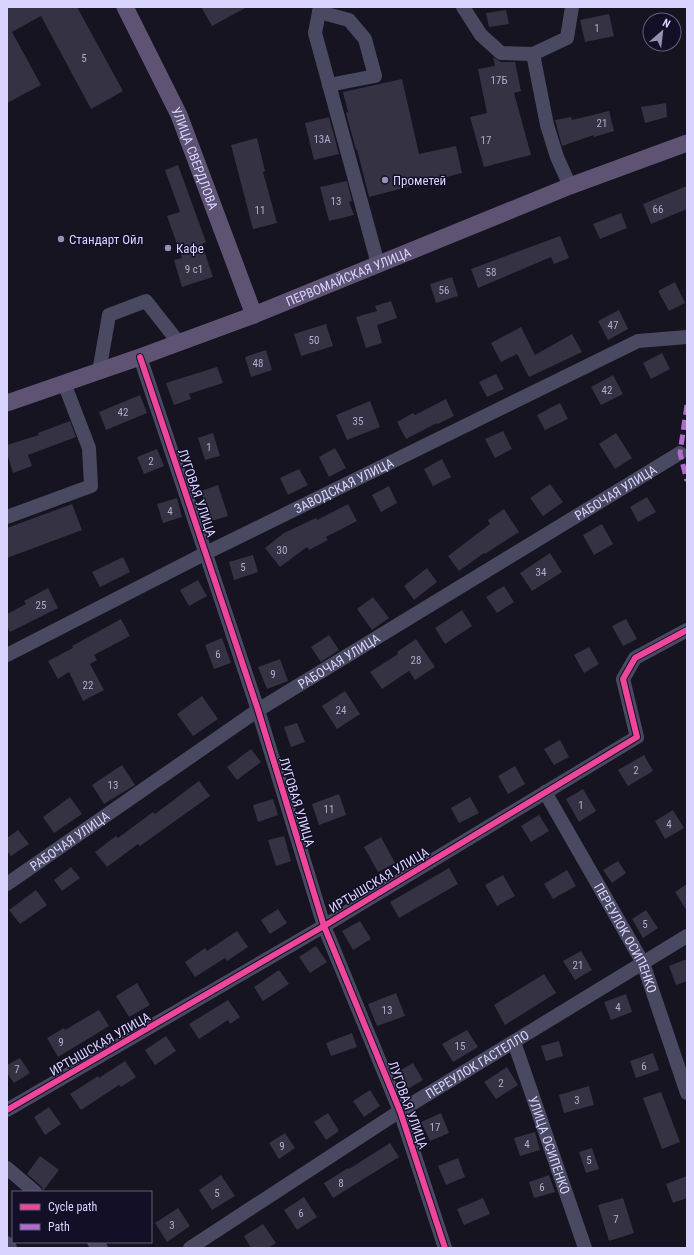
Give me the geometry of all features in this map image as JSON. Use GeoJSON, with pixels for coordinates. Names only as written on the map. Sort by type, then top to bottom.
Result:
{"type":"FeatureCollection","features":[{"type":"Feature","properties":{"kind":"main road","name":"УЛИЦА СВЕРДЛОВА"},"geometry":{"type":"LineString","coordinates":[[124,7],[179,115],[254,314]]}},
{"type":"Feature","properties":{"kind":"main road","name":"ПЕРВОМАЙСКАЯ УЛИЦА"},"geometry":{"type":"LineString","coordinates":[[7,403],[179,343],[570,186],[687,143]]}},
{"type":"Feature","properties":{"kind":"street"},"geometry":{"type":"LineString","coordinates":[[463,7],[480,35],[501,53],[533,54],[567,38],[572,7]]}},
{"type":"Feature","properties":{"kind":"street"},"geometry":{"type":"LineString","coordinates":[[329,85],[375,76],[365,38],[349,20],[319,9],[315,33],[329,85],[378,264]]}},
{"type":"Feature","properties":{"kind":"street"},"geometry":{"type":"LineString","coordinates":[[533,54],[547,125],[557,157],[570,186]]}},
{"type":"Feature","properties":{"kind":"street"},"geometry":{"type":"LineString","coordinates":[[98,372],[109,316],[146,301],[179,343]]}},
{"type":"Feature","properties":{"kind":"street","name":"ЗАВОДСКАЯ УЛИЦА"},"geometry":{"type":"LineString","coordinates":[[7,655],[206,552],[638,341],[687,337]]}},
{"type":"Feature","properties":{"kind":"street","name":"ЛУГОВАЯ УЛИЦА"},"geometry":{"type":"LineString","coordinates":[[140,357],[258,710],[324,926],[400,1111],[446,1248]]}},
{"type":"Feature","properties":{"kind":"street"},"geometry":{"type":"LineString","coordinates":[[7,517],[90,486],[89,448],[64,383]]}},
{"type":"Feature","properties":{"kind":"street","name":"РАБОЧАЯ УЛИЦА"},"geometry":{"type":"LineString","coordinates":[[7,884],[258,710],[680,454]]}},
{"type":"Feature","properties":{"kind":"street","name":"ИРТЫШСКАЯ УЛИЦА"},"geometry":{"type":"LineString","coordinates":[[7,1110],[324,926],[637,736],[623,679],[635,658],[687,630]]}},
{"type":"Feature","properties":{"kind":"street","name":"ПЕРЕУЛОК ОСИПЕНКО"},"geometry":{"type":"LineString","coordinates":[[545,792],[643,963],[687,1093]]}},
{"type":"Feature","properties":{"kind":"street","name":"ПЕРЕУЛОК ГАСТЕЛЛО"},"geometry":{"type":"LineString","coordinates":[[190,1248],[400,1111],[687,936]]}},
{"type":"Feature","properties":{"kind":"street","name":"УЛИЦА ОСИПЕНКО"},"geometry":{"type":"LineString","coordinates":[[514,1042],[585,1248]]}},
{"type":"Feature","properties":{"kind":"street"},"geometry":{"type":"LineString","coordinates":[[7,1168],[34,1191]]}},
{"type":"Feature","properties":{"kind":"street"},"geometry":{"type":"LineString","coordinates":[[7,1243],[10,1248]]}},
{"type":"Feature","properties":{"kind":"building"},"geometry":{"type":"Polygon","coordinates":[[[7,7],[77,7],[123,91],[91,109],[41,16],[12,32],[41,85],[7,103],[7,7]]]}},
{"type":"Feature","properties":{"kind":"building"},"geometry":{"type":"Polygon","coordinates":[[[201,7],[247,7],[212,26],[201,7]]]}},
{"type":"Feature","properties":{"kind":"building"},"geometry":{"type":"Polygon","coordinates":[[[506,10],[509,24],[489,27],[486,13],[506,10]]]}},
{"type":"Feature","properties":{"kind":"building"},"geometry":{"type":"Polygon","coordinates":[[[609,14],[614,36],[585,42],[580,20],[609,14]]]}},
{"type":"Feature","properties":{"kind":"building"},"geometry":{"type":"Polygon","coordinates":[[[493,57],[501,62],[515,62],[521,91],[514,93],[531,155],[484,167],[470,117],[487,113],[478,69],[495,66],[493,57]]]}},
{"type":"Feature","properties":{"kind":"building"},"geometry":{"type":"Polygon","coordinates":[[[402,79],[419,154],[456,146],[462,173],[369,197],[346,113],[348,112],[343,92],[402,79]]]}},
{"type":"Feature","properties":{"kind":"building"},"geometry":{"type":"Polygon","coordinates":[[[666,103],[667,117],[645,123],[641,107],[666,103]]]}},
{"type":"Feature","properties":{"kind":"building"},"geometry":{"type":"Polygon","coordinates":[[[609,111],[614,131],[594,137],[594,135],[562,146],[555,120],[571,117],[572,120],[609,111]]]}},
{"type":"Feature","properties":{"kind":"building"},"geometry":{"type":"Polygon","coordinates":[[[329,117],[339,154],[314,160],[305,123],[329,117]]]}},
{"type":"Feature","properties":{"kind":"building"},"geometry":{"type":"Polygon","coordinates":[[[257,138],[265,171],[263,172],[277,223],[253,229],[231,145],[257,138]]]}},
{"type":"Feature","properties":{"kind":"building"},"geometry":{"type":"Polygon","coordinates":[[[178,165],[206,242],[202,244],[213,277],[182,287],[174,260],[182,258],[167,216],[180,212],[165,170],[178,165]]]}},
{"type":"Feature","properties":{"kind":"building"},"geometry":{"type":"Polygon","coordinates":[[[347,181],[352,201],[349,202],[354,215],[329,221],[320,187],[347,181]]]}},
{"type":"Feature","properties":{"kind":"building"},"geometry":{"type":"Polygon","coordinates":[[[687,186],[687,209],[651,224],[643,204],[687,186]]]}},
{"type":"Feature","properties":{"kind":"building"},"geometry":{"type":"Polygon","coordinates":[[[621,213],[627,228],[600,239],[593,224],[621,213]]]}},
{"type":"Feature","properties":{"kind":"building"},"geometry":{"type":"Polygon","coordinates":[[[560,236],[569,258],[554,264],[551,257],[478,288],[471,269],[560,236]]]}},
{"type":"Feature","properties":{"kind":"building"},"geometry":{"type":"Polygon","coordinates":[[[452,277],[458,296],[436,303],[430,284],[452,277]]]}},
{"type":"Feature","properties":{"kind":"building"},"geometry":{"type":"Polygon","coordinates":[[[675,282],[685,303],[669,311],[658,291],[675,282]]]}},
{"type":"Feature","properties":{"kind":"building"},"geometry":{"type":"Polygon","coordinates":[[[391,301],[397,318],[377,325],[382,343],[366,348],[356,317],[377,311],[375,306],[391,301]]]}},
{"type":"Feature","properties":{"kind":"building"},"geometry":{"type":"Polygon","coordinates":[[[619,310],[628,329],[608,340],[598,321],[619,310]]]}},
{"type":"Feature","properties":{"kind":"building"},"geometry":{"type":"Polygon","coordinates":[[[326,324],[333,346],[301,356],[294,334],[326,324]]]}},
{"type":"Feature","properties":{"kind":"building"},"geometry":{"type":"Polygon","coordinates":[[[521,327],[535,355],[572,334],[582,352],[529,377],[517,354],[501,362],[491,343],[521,327]]]}},
{"type":"Feature","properties":{"kind":"building"},"geometry":{"type":"Polygon","coordinates":[[[266,350],[272,370],[251,377],[245,357],[266,350]]]}},
{"type":"Feature","properties":{"kind":"building"},"geometry":{"type":"Polygon","coordinates":[[[662,353],[670,369],[651,379],[643,363],[662,353]]]}},
{"type":"Feature","properties":{"kind":"building"},"geometry":{"type":"Polygon","coordinates":[[[217,367],[223,383],[189,394],[191,399],[174,405],[166,383],[217,367]]]}},
{"type":"Feature","properties":{"kind":"building"},"geometry":{"type":"Polygon","coordinates":[[[496,374],[504,389],[487,397],[479,382],[496,374]]]}},
{"type":"Feature","properties":{"kind":"building"},"geometry":{"type":"Polygon","coordinates":[[[613,375],[623,394],[601,405],[591,387],[613,375]]]}},
{"type":"Feature","properties":{"kind":"building"},"geometry":{"type":"Polygon","coordinates":[[[140,395],[147,413],[106,430],[99,412],[140,395]]]}},
{"type":"Feature","properties":{"kind":"building"},"geometry":{"type":"Polygon","coordinates":[[[446,399],[454,416],[406,439],[397,422],[413,413],[415,415],[446,399]]]}},
{"type":"Feature","properties":{"kind":"building"},"geometry":{"type":"Polygon","coordinates":[[[370,401],[380,427],[347,440],[336,415],[370,401]]]}},
{"type":"Feature","properties":{"kind":"building"},"geometry":{"type":"Polygon","coordinates":[[[560,403],[568,419],[545,430],[537,415],[560,403]]]}},
{"type":"Feature","properties":{"kind":"building"},"geometry":{"type":"Polygon","coordinates":[[[70,421],[76,437],[28,455],[32,466],[13,473],[7,453],[7,445],[39,435],[38,433],[70,421]]]}},
{"type":"Feature","properties":{"kind":"building"},"geometry":{"type":"Polygon","coordinates":[[[503,431],[512,449],[495,458],[485,439],[503,431]]]}},
{"type":"Feature","properties":{"kind":"building"},"geometry":{"type":"Polygon","coordinates":[[[213,433],[220,456],[205,460],[198,438],[213,433]]]}},
{"type":"Feature","properties":{"kind":"building"},"geometry":{"type":"Polygon","coordinates":[[[616,433],[632,458],[615,469],[599,444],[616,433]]]}},
{"type":"Feature","properties":{"kind":"building"},"geometry":{"type":"Polygon","coordinates":[[[335,448],[346,468],[329,477],[319,457],[335,448]]]}},
{"type":"Feature","properties":{"kind":"building"},"geometry":{"type":"Polygon","coordinates":[[[157,449],[164,466],[144,474],[137,457],[157,449]]]}},
{"type":"Feature","properties":{"kind":"building"},"geometry":{"type":"Polygon","coordinates":[[[442,459],[451,477],[433,486],[424,469],[442,459]]]}},
{"type":"Feature","properties":{"kind":"building"},"geometry":{"type":"Polygon","coordinates":[[[299,469],[308,485],[288,495],[280,478],[299,469]]]}},
{"type":"Feature","properties":{"kind":"building"},"geometry":{"type":"Polygon","coordinates":[[[550,484],[563,502],[543,516],[530,498],[550,484]]]}},
{"type":"Feature","properties":{"kind":"building"},"geometry":{"type":"Polygon","coordinates":[[[218,485],[228,516],[211,521],[201,491],[218,485]]]}},
{"type":"Feature","properties":{"kind":"building"},"geometry":{"type":"Polygon","coordinates":[[[389,486],[397,503],[381,512],[372,495],[389,486]]]}},
{"type":"Feature","properties":{"kind":"building"},"geometry":{"type":"Polygon","coordinates":[[[647,497],[656,512],[638,522],[630,507],[647,497]]]}},
{"type":"Feature","properties":{"kind":"building"},"geometry":{"type":"Polygon","coordinates":[[[177,498],[182,517],[163,523],[157,504],[177,498]]]}},
{"type":"Feature","properties":{"kind":"building"},"geometry":{"type":"Polygon","coordinates":[[[72,504],[82,530],[7,558],[7,528],[72,504]]]}},
{"type":"Feature","properties":{"kind":"building"},"geometry":{"type":"Polygon","coordinates":[[[348,504],[357,521],[326,537],[328,540],[309,550],[307,547],[280,567],[265,548],[284,533],[316,518],[317,520],[348,504]]]}},
{"type":"Feature","properties":{"kind":"building"},"geometry":{"type":"Polygon","coordinates":[[[504,509],[519,532],[485,554],[484,553],[459,571],[448,556],[490,524],[488,520],[504,509]]]}},
{"type":"Feature","properties":{"kind":"building"},"geometry":{"type":"Polygon","coordinates":[[[602,524],[613,544],[594,555],[583,535],[602,524]]]}},
{"type":"Feature","properties":{"kind":"building"},"geometry":{"type":"Polygon","coordinates":[[[550,553],[562,572],[532,591],[520,573],[550,553]]]}},
{"type":"Feature","properties":{"kind":"building"},"geometry":{"type":"Polygon","coordinates":[[[253,555],[258,572],[234,580],[229,562],[253,555]]]}},
{"type":"Feature","properties":{"kind":"building"},"geometry":{"type":"Polygon","coordinates":[[[123,557],[130,572],[100,587],[92,572],[123,557]]]}},
{"type":"Feature","properties":{"kind":"building"},"geometry":{"type":"Polygon","coordinates":[[[427,568],[437,582],[414,600],[404,586],[427,568]]]}},
{"type":"Feature","properties":{"kind":"building"},"geometry":{"type":"Polygon","coordinates":[[[198,580],[207,596],[189,606],[180,590],[198,580]]]}},
{"type":"Feature","properties":{"kind":"building"},"geometry":{"type":"Polygon","coordinates":[[[504,586],[514,602],[497,613],[486,597],[504,586]]]}},
{"type":"Feature","properties":{"kind":"building"},"geometry":{"type":"Polygon","coordinates":[[[48,588],[58,608],[10,632],[7,626],[7,614],[26,604],[24,601],[48,588]]]}},
{"type":"Feature","properties":{"kind":"building"},"geometry":{"type":"Polygon","coordinates":[[[373,597],[389,618],[372,630],[357,609],[373,597]]]}},
{"type":"Feature","properties":{"kind":"building"},"geometry":{"type":"Polygon","coordinates":[[[462,610],[472,626],[445,644],[435,628],[462,610]]]}},
{"type":"Feature","properties":{"kind":"building"},"geometry":{"type":"Polygon","coordinates":[[[121,619],[130,636],[94,655],[97,660],[90,664],[104,690],[83,701],[69,672],[58,679],[48,661],[121,619]]]}},
{"type":"Feature","properties":{"kind":"building"},"geometry":{"type":"Polygon","coordinates":[[[626,619],[637,639],[623,646],[612,626],[626,619]]]}},
{"type":"Feature","properties":{"kind":"building"},"geometry":{"type":"Polygon","coordinates":[[[329,635],[339,650],[321,662],[311,647],[329,635]]]}},
{"type":"Feature","properties":{"kind":"building"},"geometry":{"type":"Polygon","coordinates":[[[222,638],[231,663],[214,669],[205,645],[222,638]]]}},
{"type":"Feature","properties":{"kind":"building"},"geometry":{"type":"Polygon","coordinates":[[[416,639],[435,667],[415,680],[409,671],[382,689],[370,672],[398,654],[397,652],[416,639]]]}},
{"type":"Feature","properties":{"kind":"building"},"geometry":{"type":"Polygon","coordinates":[[[589,647],[599,664],[584,673],[574,655],[589,647]]]}},
{"type":"Feature","properties":{"kind":"building"},"geometry":{"type":"Polygon","coordinates":[[[280,659],[288,681],[267,689],[258,667],[280,659]]]}},
{"type":"Feature","properties":{"kind":"building"},"geometry":{"type":"Polygon","coordinates":[[[345,691],[360,714],[337,729],[322,706],[345,691]]]}},
{"type":"Feature","properties":{"kind":"building"},"geometry":{"type":"Polygon","coordinates":[[[202,696],[218,719],[193,736],[177,714],[202,696]]]}},
{"type":"Feature","properties":{"kind":"building"},"geometry":{"type":"Polygon","coordinates":[[[297,723],[305,742],[291,747],[284,727],[297,723]]]}},
{"type":"Feature","properties":{"kind":"building"},"geometry":{"type":"Polygon","coordinates":[[[560,740],[569,757],[554,765],[544,749],[560,740]]]}},
{"type":"Feature","properties":{"kind":"building"},"geometry":{"type":"Polygon","coordinates":[[[251,749],[261,762],[237,780],[227,767],[251,749]]]}},
{"type":"Feature","properties":{"kind":"building"},"geometry":{"type":"Polygon","coordinates":[[[644,755],[653,771],[628,786],[618,770],[644,755]]]}},
{"type":"Feature","properties":{"kind":"building"},"geometry":{"type":"Polygon","coordinates":[[[122,765],[135,785],[104,804],[92,785],[122,765]]]}},
{"type":"Feature","properties":{"kind":"building"},"geometry":{"type":"Polygon","coordinates":[[[515,766],[525,784],[508,794],[498,776],[515,766]]]}},
{"type":"Feature","properties":{"kind":"building"},"geometry":{"type":"Polygon","coordinates":[[[199,781],[210,796],[140,846],[138,844],[107,867],[95,852],[116,836],[118,838],[153,812],[155,814],[199,781]]]}},
{"type":"Feature","properties":{"kind":"building"},"geometry":{"type":"Polygon","coordinates":[[[583,789],[596,811],[579,822],[566,799],[583,789]]]}},
{"type":"Feature","properties":{"kind":"building"},"geometry":{"type":"Polygon","coordinates":[[[339,794],[346,815],[319,825],[312,804],[339,794]]]}},
{"type":"Feature","properties":{"kind":"building"},"geometry":{"type":"Polygon","coordinates":[[[70,797],[82,814],[54,833],[43,817],[70,797]]]}},
{"type":"Feature","properties":{"kind":"building"},"geometry":{"type":"Polygon","coordinates":[[[470,797],[479,813],[459,823],[451,808],[470,797]]]}},
{"type":"Feature","properties":{"kind":"building"},"geometry":{"type":"Polygon","coordinates":[[[273,799],[278,815],[258,822],[253,805],[273,799]]]}},
{"type":"Feature","properties":{"kind":"building"},"geometry":{"type":"Polygon","coordinates":[[[673,810],[684,828],[665,839],[655,821],[673,810]]]}},
{"type":"Feature","properties":{"kind":"building"},"geometry":{"type":"Polygon","coordinates":[[[539,815],[549,831],[531,842],[521,826],[539,815]]]}},
{"type":"Feature","properties":{"kind":"building"},"geometry":{"type":"Polygon","coordinates":[[[18,830],[29,844],[11,856],[7,851],[7,838],[18,830]]]}},
{"type":"Feature","properties":{"kind":"building"},"geometry":{"type":"Polygon","coordinates":[[[284,836],[291,861],[276,866],[268,840],[284,836]]]}},
{"type":"Feature","properties":{"kind":"building"},"geometry":{"type":"Polygon","coordinates":[[[381,837],[395,863],[378,872],[364,847],[381,837]]]}},
{"type":"Feature","properties":{"kind":"building"},"geometry":{"type":"Polygon","coordinates":[[[618,861],[626,873],[612,883],[603,870],[618,861]]]}},
{"type":"Feature","properties":{"kind":"building"},"geometry":{"type":"Polygon","coordinates":[[[71,867],[80,878],[62,891],[54,880],[71,867]]]}},
{"type":"Feature","properties":{"kind":"building"},"geometry":{"type":"Polygon","coordinates":[[[449,868],[458,884],[399,918],[390,902],[449,868]]]}},
{"type":"Feature","properties":{"kind":"building"},"geometry":{"type":"Polygon","coordinates":[[[567,870],[576,886],[553,899],[544,884],[567,870]]]}},
{"type":"Feature","properties":{"kind":"building"},"geometry":{"type":"Polygon","coordinates":[[[503,875],[515,896],[497,906],[485,885],[503,875]]]}},
{"type":"Feature","properties":{"kind":"building"},"geometry":{"type":"Polygon","coordinates":[[[687,884],[687,911],[675,892],[687,884]]]}},
{"type":"Feature","properties":{"kind":"building"},"geometry":{"type":"Polygon","coordinates":[[[36,890],[47,905],[20,924],[9,910],[36,890]]]}},
{"type":"Feature","properties":{"kind":"building"},"geometry":{"type":"Polygon","coordinates":[[[278,909],[287,923],[270,934],[261,920],[278,909]]]}},
{"type":"Feature","properties":{"kind":"building"},"geometry":{"type":"Polygon","coordinates":[[[646,910],[658,928],[643,938],[632,919],[646,910]]]}},
{"type":"Feature","properties":{"kind":"building"},"geometry":{"type":"Polygon","coordinates":[[[360,921],[371,939],[353,950],[342,931],[360,921]]]}},
{"type":"Feature","properties":{"kind":"building"},"geometry":{"type":"Polygon","coordinates":[[[237,931],[248,947],[227,961],[225,958],[195,977],[185,962],[205,948],[207,951],[237,931]]]}},
{"type":"Feature","properties":{"kind":"building"},"geometry":{"type":"Polygon","coordinates":[[[316,946],[327,962],[310,973],[299,957],[316,946]]]}},
{"type":"Feature","properties":{"kind":"building"},"geometry":{"type":"Polygon","coordinates":[[[581,951],[592,970],[575,980],[563,961],[581,951]]]}},
{"type":"Feature","properties":{"kind":"building"},"geometry":{"type":"Polygon","coordinates":[[[687,959],[687,981],[676,985],[669,966],[687,959]]]}},
{"type":"Feature","properties":{"kind":"building"},"geometry":{"type":"Polygon","coordinates":[[[279,970],[289,984],[263,1001],[254,987],[279,970]]]}},
{"type":"Feature","properties":{"kind":"building"},"geometry":{"type":"Polygon","coordinates":[[[544,974],[556,993],[505,1025],[494,1005],[544,974]]]}},
{"type":"Feature","properties":{"kind":"building"},"geometry":{"type":"Polygon","coordinates":[[[137,983],[150,1005],[129,1017],[116,996],[137,983]]]}},
{"type":"Feature","properties":{"kind":"building"},"geometry":{"type":"Polygon","coordinates":[[[396,993],[405,1016],[377,1026],[368,1004],[396,993]]]}},
{"type":"Feature","properties":{"kind":"building"},"geometry":{"type":"Polygon","coordinates":[[[626,994],[632,1012],[611,1020],[604,1002],[626,994]]]}},
{"type":"Feature","properties":{"kind":"building"},"geometry":{"type":"Polygon","coordinates":[[[228,1000],[240,1017],[230,1024],[228,1020],[199,1039],[189,1024],[228,1000]]]}},
{"type":"Feature","properties":{"kind":"building"},"geometry":{"type":"Polygon","coordinates":[[[99,1010],[109,1026],[58,1057],[47,1038],[64,1028],[65,1030],[99,1010]]]}},
{"type":"Feature","properties":{"kind":"building"},"geometry":{"type":"Polygon","coordinates":[[[467,1030],[478,1047],[453,1062],[442,1044],[467,1030]]]}},
{"type":"Feature","properties":{"kind":"building"},"geometry":{"type":"Polygon","coordinates":[[[352,1033],[357,1047],[331,1056],[326,1043],[352,1033]]]}},
{"type":"Feature","properties":{"kind":"building"},"geometry":{"type":"Polygon","coordinates":[[[166,1036],[176,1051],[155,1065],[145,1050],[166,1036]]]}},
{"type":"Feature","properties":{"kind":"building"},"geometry":{"type":"Polygon","coordinates":[[[559,1041],[563,1056],[546,1061],[541,1046],[559,1041]]]}},
{"type":"Feature","properties":{"kind":"building"},"geometry":{"type":"Polygon","coordinates":[[[653,1053],[659,1070],[636,1078],[630,1061],[653,1053]]]}},
{"type":"Feature","properties":{"kind":"building"},"geometry":{"type":"Polygon","coordinates":[[[20,1058],[30,1073],[14,1083],[7,1073],[7,1065],[20,1058]]]}},
{"type":"Feature","properties":{"kind":"building"},"geometry":{"type":"Polygon","coordinates":[[[125,1061],[136,1077],[121,1087],[119,1085],[81,1110],[70,1094],[98,1076],[99,1078],[125,1061]]]}},
{"type":"Feature","properties":{"kind":"building"},"geometry":{"type":"Polygon","coordinates":[[[413,1063],[423,1080],[406,1090],[396,1073],[413,1063]]]}},
{"type":"Feature","properties":{"kind":"building"},"geometry":{"type":"Polygon","coordinates":[[[507,1067],[518,1085],[496,1099],[484,1082],[507,1067]]]}},
{"type":"Feature","properties":{"kind":"building"},"geometry":{"type":"Polygon","coordinates":[[[589,1086],[594,1105],[564,1113],[559,1095],[589,1086]]]}},
{"type":"Feature","properties":{"kind":"building"},"geometry":{"type":"Polygon","coordinates":[[[370,1090],[380,1106],[364,1117],[353,1101],[370,1090]]]}},
{"type":"Feature","properties":{"kind":"building"},"geometry":{"type":"Polygon","coordinates":[[[661,1092],[680,1142],[662,1149],[643,1098],[661,1092]]]}},
{"type":"Feature","properties":{"kind":"building"},"geometry":{"type":"Polygon","coordinates":[[[49,1107],[61,1124],[45,1135],[34,1117],[49,1107]]]}},
{"type":"Feature","properties":{"kind":"building"},"geometry":{"type":"Polygon","coordinates":[[[328,1113],[339,1131],[326,1140],[314,1122],[328,1113]]]}},
{"type":"Feature","properties":{"kind":"building"},"geometry":{"type":"Polygon","coordinates":[[[441,1113],[449,1133],[430,1141],[421,1122],[441,1113]]]}},
{"type":"Feature","properties":{"kind":"building"},"geometry":{"type":"Polygon","coordinates":[[[535,1132],[540,1150],[520,1156],[514,1138],[535,1132]]]}},
{"type":"Feature","properties":{"kind":"building"},"geometry":{"type":"Polygon","coordinates":[[[285,1133],[295,1148],[279,1159],[269,1143],[285,1133]]]}},
{"type":"Feature","properties":{"kind":"building"},"geometry":{"type":"Polygon","coordinates":[[[390,1143],[399,1157],[333,1198],[324,1183],[390,1143]]]}},
{"type":"Feature","properties":{"kind":"building"},"geometry":{"type":"Polygon","coordinates":[[[592,1148],[599,1169],[586,1173],[579,1152],[592,1148]]]}},
{"type":"Feature","properties":{"kind":"building"},"geometry":{"type":"Polygon","coordinates":[[[40,1156],[59,1170],[43,1191],[41,1186],[27,1174],[40,1156]]]}},
{"type":"Feature","properties":{"kind":"building"},"geometry":{"type":"Polygon","coordinates":[[[458,1158],[465,1177],[446,1185],[438,1166],[458,1158]]]}},
{"type":"Feature","properties":{"kind":"building"},"geometry":{"type":"Polygon","coordinates":[[[221,1175],[235,1196],[212,1210],[199,1190],[221,1175]]]}},
{"type":"Feature","properties":{"kind":"building"},"geometry":{"type":"Polygon","coordinates":[[[549,1175],[555,1192],[534,1198],[529,1182],[549,1175]]]}},
{"type":"Feature","properties":{"kind":"building"},"geometry":{"type":"Polygon","coordinates":[[[687,1176],[687,1198],[673,1203],[666,1184],[687,1176]]]}},
{"type":"Feature","properties":{"kind":"building"},"geometry":{"type":"Polygon","coordinates":[[[304,1197],[317,1217],[297,1230],[284,1210],[304,1197]]]}},
{"type":"Feature","properties":{"kind":"building"},"geometry":{"type":"Polygon","coordinates":[[[483,1198],[490,1214],[464,1225],[457,1209],[483,1198]]]}},
{"type":"Feature","properties":{"kind":"building"},"geometry":{"type":"Polygon","coordinates":[[[623,1198],[634,1233],[609,1241],[598,1205],[623,1198]]]}},
{"type":"Feature","properties":{"kind":"building"},"geometry":{"type":"Polygon","coordinates":[[[178,1208],[190,1226],[167,1242],[155,1223],[178,1208]]]}},
{"type":"Feature","properties":{"kind":"building"},"geometry":{"type":"Polygon","coordinates":[[[263,1224],[276,1243],[268,1248],[251,1248],[244,1236],[263,1224]]]}},
{"type":"Feature","properties":{"kind":"marked path"},"geometry":{"type":"LineString","coordinates":[[687,405],[680,453],[687,481]]}},
{"type":"Feature","properties":{"kind":"cycle path"},"geometry":{"type":"LineString","coordinates":[[140,357],[258,710],[324,926],[400,1111],[445,1248]]}},
{"type":"Feature","properties":{"kind":"cycle path"},"geometry":{"type":"LineString","coordinates":[[7,1110],[324,926],[637,737],[623,679],[635,658],[687,630]]}},
{"type":"Feature","properties":{"kind":"place","name":"Прометей"},"geometry":{"type":"Point","coordinates":[385,180]}},
{"type":"Feature","properties":{"kind":"place","name":"Стандарт Ойл"},"geometry":{"type":"Point","coordinates":[61,239]}},
{"type":"Feature","properties":{"kind":"place","name":"Кафе"},"geometry":{"type":"Point","coordinates":[168,248]}}]}
